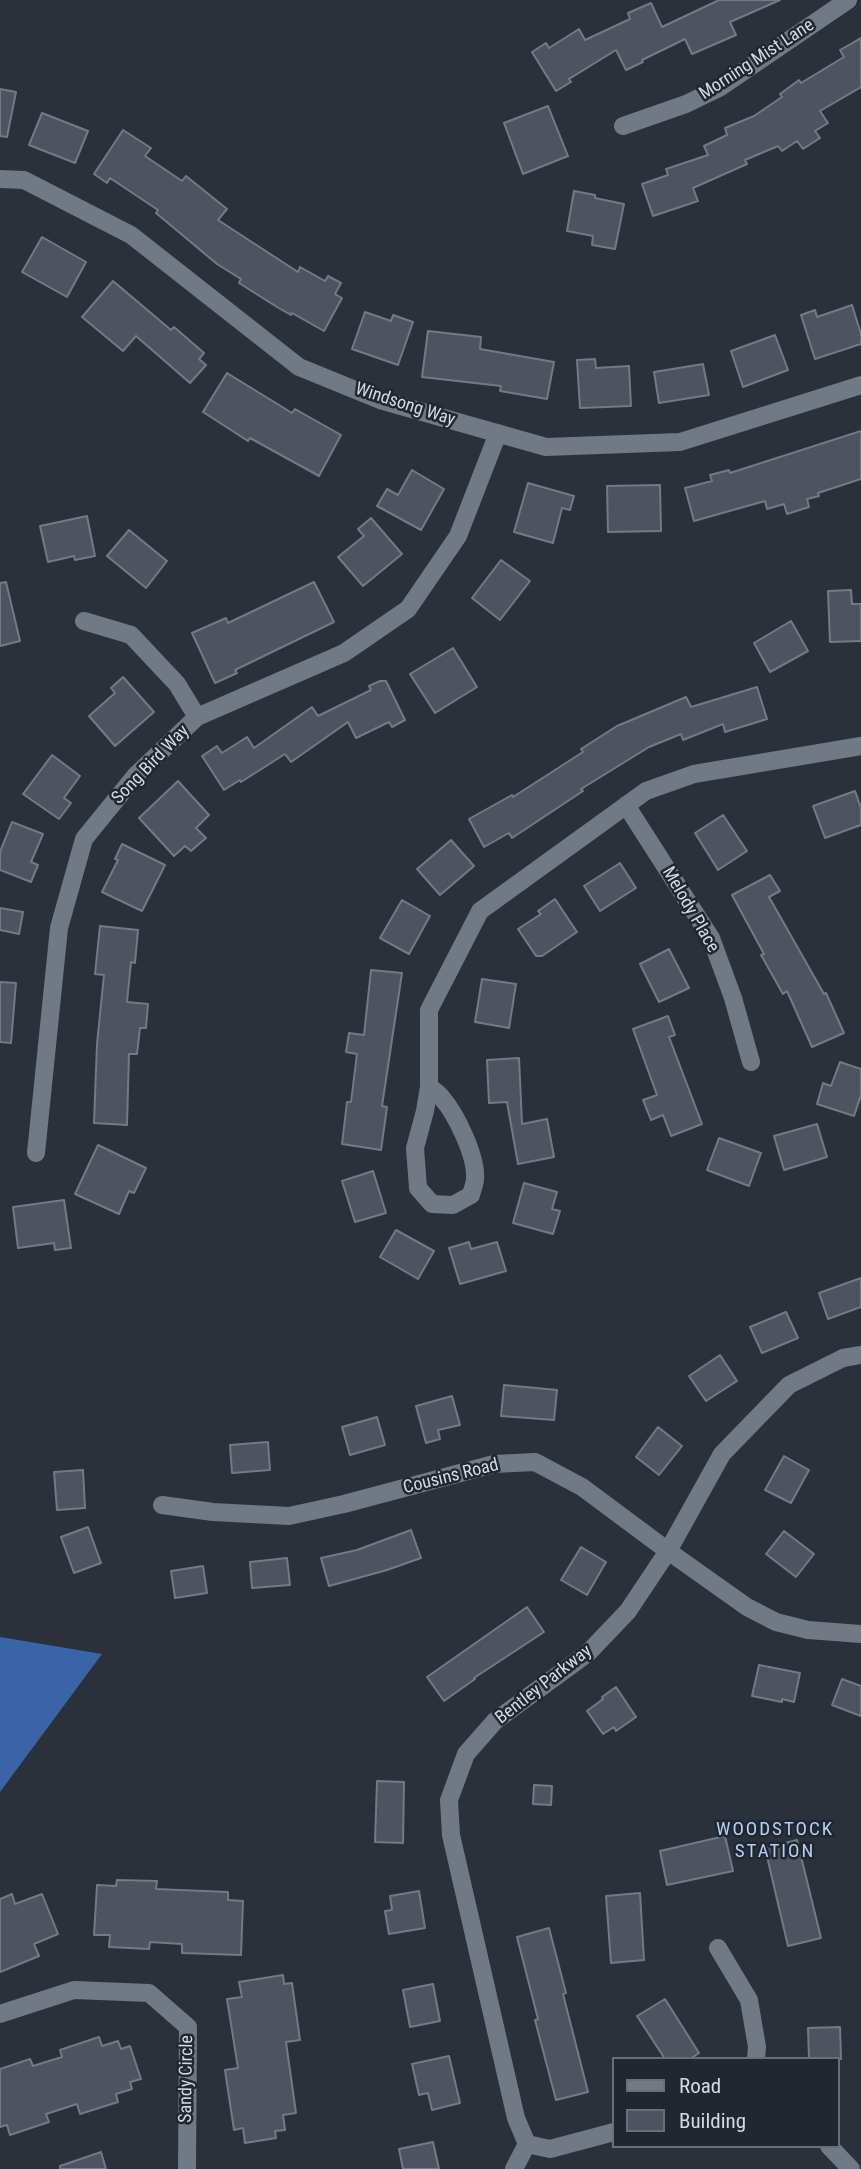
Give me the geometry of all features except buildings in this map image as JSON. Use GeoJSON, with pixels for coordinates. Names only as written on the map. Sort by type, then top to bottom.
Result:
{"type":"FeatureCollection","features":[{"type":"Feature","properties":{"kind":"street","name":"Morning Mist Lane"},"geometry":{"type":"LineString","coordinates":[[623,126],[687,104],[719,89],[848,0]]}},
{"type":"Feature","properties":{"kind":"street","name":"Windsong Way"},"geometry":{"type":"LineString","coordinates":[[0,179],[24,180],[131,235],[299,366],[380,400],[545,447],[680,442],[861,385]]}},
{"type":"Feature","properties":{"kind":"street","name":"Song Bird Way"},"geometry":{"type":"LineString","coordinates":[[36,1153],[59,928],[84,839],[136,775],[197,717],[344,653],[408,609],[458,536],[498,433]]}},
{"type":"Feature","properties":{"kind":"street"},"geometry":{"type":"LineString","coordinates":[[84,621],[131,635],[177,684],[197,717]]}},
{"type":"Feature","properties":{"kind":"street"},"geometry":{"type":"LineString","coordinates":[[429,1087],[442,1097],[452,1114],[469,1147],[475,1166],[471,1195],[453,1205],[432,1204],[418,1188],[415,1148],[429,1087],[429,1010],[480,911],[646,791],[694,774],[861,746]]}},
{"type":"Feature","properties":{"kind":"street","name":"Melody Place"},"geometry":{"type":"LineString","coordinates":[[626,805],[711,938],[733,998],[751,1062]]}},
{"type":"Feature","properties":{"kind":"street","name":"Bentley Parkway"},"geometry":{"type":"LineString","coordinates":[[527,2144],[516,2118],[452,1835],[449,1800],[466,1754],[495,1721],[588,1653],[628,1611],[668,1551],[722,1454],[789,1385],[843,1358],[861,1355]]}},
{"type":"Feature","properties":{"kind":"street","name":"Cousins Road"},"geometry":{"type":"LineString","coordinates":[[162,1505],[213,1513],[289,1516],[494,1464],[535,1462],[583,1487],[747,1607],[776,1622],[808,1630],[861,1634]]}},
{"type":"Feature","properties":{"kind":"street"},"geometry":{"type":"LineString","coordinates":[[719,1948],[749,2000],[756,2057]]}},
{"type":"Feature","properties":{"kind":"street","name":"Sandy Circle"},"geometry":{"type":"LineString","coordinates":[[0,2014],[74,1990],[149,1993],[188,2027],[187,2169]]}},
{"type":"Feature","properties":{"kind":"street"},"geometry":{"type":"LineString","coordinates":[[514,2169],[527,2144],[550,2149],[612,2133]]}},
{"type":"Feature","properties":{"kind":"street"},"geometry":{"type":"LineString","coordinates":[[831,2148],[852,2169]]}},
{"type":"Feature","properties":{"kind":"shaded area"},"geometry":{"type":"Polygon","coordinates":[[[0,1637],[102,1654],[0,1792],[0,1637]]]}},
{"type":"Feature","properties":{"kind":"district","name":"WOODSTOCK STATION"},"geometry":{"type":"Point","coordinates":[775,1841]}}]}
